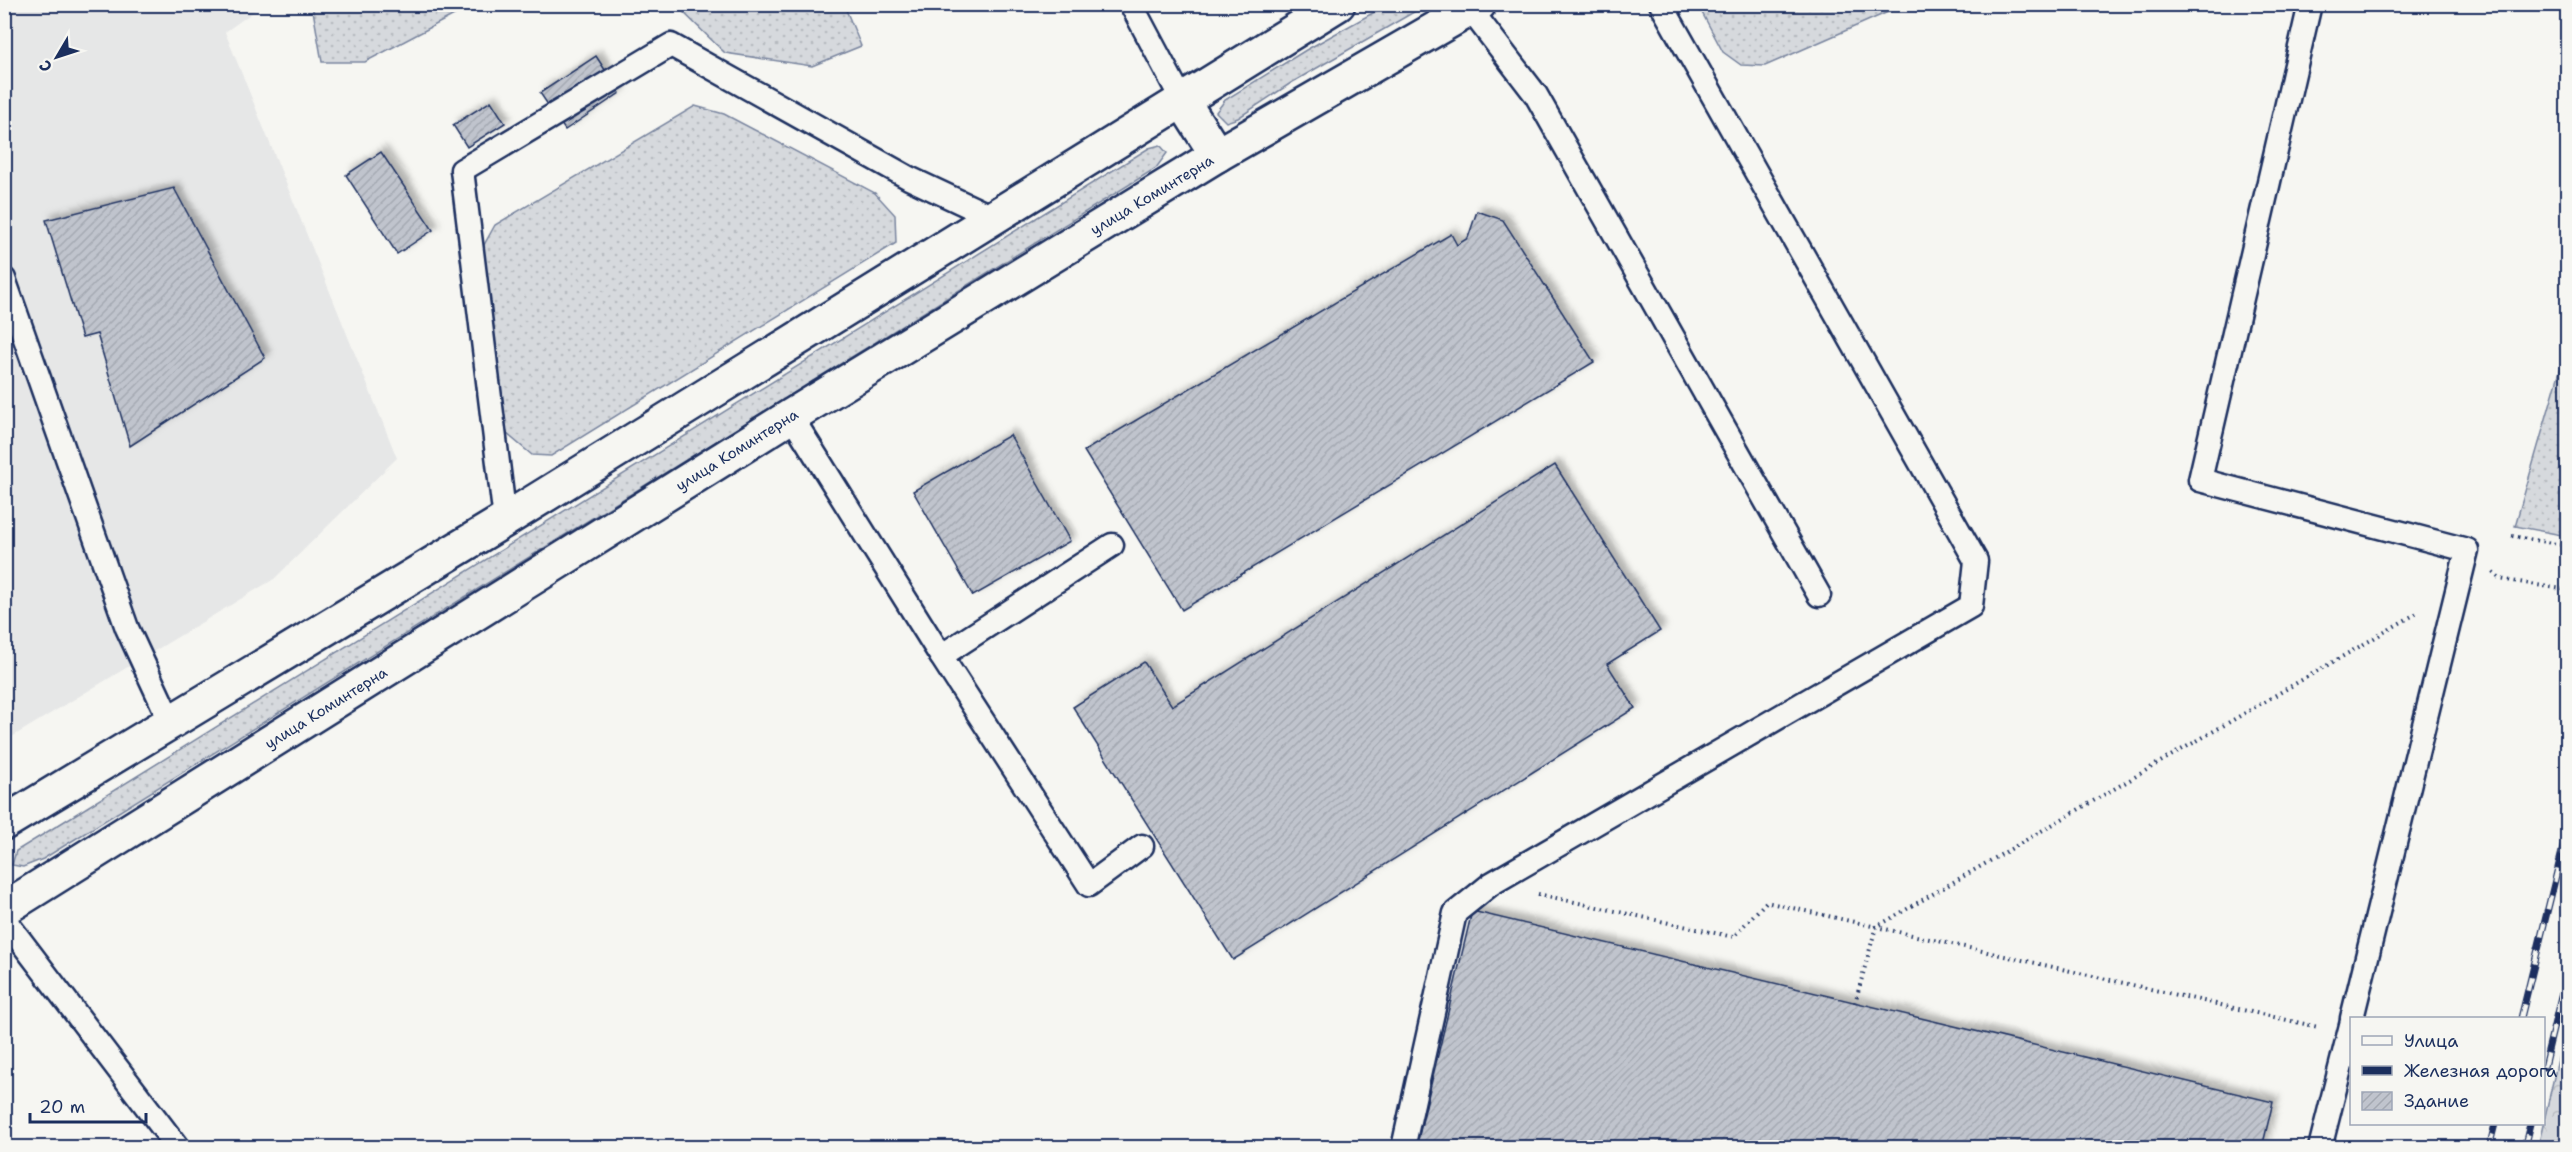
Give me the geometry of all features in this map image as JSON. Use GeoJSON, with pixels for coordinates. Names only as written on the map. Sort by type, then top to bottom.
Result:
{"type":"FeatureCollection","features":[{"type":"Feature","properties":{"kind":"main road"},"geometry":{"type":"LineString","coordinates":[[4,823],[505,520],[1338,4]]}},
{"type":"Feature","properties":{"kind":"main road","name":"улица Коминтерна"},"geometry":{"type":"LineString","coordinates":[[4,909],[791,416],[1217,155],[1475,7]]}},
{"type":"Feature","properties":{"kind":"main road"},"geometry":{"type":"LineString","coordinates":[[1182,100],[1217,155]]}},
{"type":"Feature","properties":{"kind":"lane"},"geometry":{"type":"LineString","coordinates":[[1131,4],[1182,100]]}},
{"type":"Feature","properties":{"kind":"lane"},"geometry":{"type":"LineString","coordinates":[[1403,1148],[1455,913],[1491,884],[1971,606],[1976,561],[1661,4]]}},
{"type":"Feature","properties":{"kind":"lane"},"geometry":{"type":"LineString","coordinates":[[2310,4],[2200,480],[2467,550],[2353,1017]]}},
{"type":"Feature","properties":{"kind":"lane"},"geometry":{"type":"LineString","coordinates":[[1475,7],[1536,95],[1819,595]]}},
{"type":"Feature","properties":{"kind":"lane"},"geometry":{"type":"LineString","coordinates":[[505,520],[462,170],[670,45],[909,178],[992,217]]}},
{"type":"Feature","properties":{"kind":"lane"},"geometry":{"type":"LineString","coordinates":[[4,279],[127,628],[171,723]]}},
{"type":"Feature","properties":{"kind":"lane"},"geometry":{"type":"LineString","coordinates":[[791,416],[941,656],[1089,885],[1142,846]]}},
{"type":"Feature","properties":{"kind":"lane"},"geometry":{"type":"LineString","coordinates":[[941,656],[1112,545]]}},
{"type":"Feature","properties":{"kind":"lane"},"geometry":{"type":"LineString","coordinates":[[4,919],[178,1148]]}},
{"type":"Feature","properties":{"kind":"lane"},"geometry":{"type":"LineString","coordinates":[[2320,1148],[2350,1029]]}},
{"type":"Feature","properties":{"kind":"path"},"geometry":{"type":"LineString","coordinates":[[2512,536],[2568,546]]}},
{"type":"Feature","properties":{"kind":"path"},"geometry":{"type":"LineString","coordinates":[[2467,550],[2500,579]]}},
{"type":"Feature","properties":{"kind":"path"},"geometry":{"type":"LineString","coordinates":[[1855,1003],[1876,927],[2458,589],[2500,579],[2568,590]]}},
{"type":"Feature","properties":{"kind":"path"},"geometry":{"type":"LineString","coordinates":[[1491,884],[1733,938],[1766,902],[1876,927],[2350,1025]]}},
{"type":"Feature","properties":{"kind":"shaded area"},"geometry":{"type":"Polygon","coordinates":[[[5,5],[263,5],[225,32],[397,458],[274,579],[5,741],[5,5]]]}},
{"type":"Feature","properties":{"kind":"green space"},"geometry":{"type":"Polygon","coordinates":[[[312,4],[473,5],[365,62],[322,62],[312,4]]]}},
{"type":"Feature","properties":{"kind":"green space"},"geometry":{"type":"Polygon","coordinates":[[[676,5],[844,5],[861,46],[812,66],[725,53],[676,5]]]}},
{"type":"Feature","properties":{"kind":"green space"},"geometry":{"type":"Polygon","coordinates":[[[1387,5],[1426,5],[1291,83],[1238,118],[1226,122],[1216,112],[1225,100],[1306,50],[1387,5]]]}},
{"type":"Feature","properties":{"kind":"green space"},"geometry":{"type":"Polygon","coordinates":[[[1698,5],[1904,5],[1765,66],[1741,65],[1723,52],[1698,5]]]}},
{"type":"Feature","properties":{"kind":"green space"},"geometry":{"type":"Polygon","coordinates":[[[695,106],[724,114],[875,193],[895,215],[896,243],[551,456],[532,455],[506,433],[479,254],[495,225],[695,106]]]}},
{"type":"Feature","properties":{"kind":"green space"},"geometry":{"type":"Polygon","coordinates":[[[1160,145],[1167,153],[1156,168],[43,859],[23,867],[12,865],[16,851],[1149,148],[1160,145]]]}},
{"type":"Feature","properties":{"kind":"green space"},"geometry":{"type":"Polygon","coordinates":[[[2567,346],[2567,536],[2515,526],[2567,346]]]}},
{"type":"Feature","properties":{"kind":"green space"},"geometry":{"type":"Polygon","coordinates":[[[2567,1020],[2567,1147],[2538,1147],[2543,1125],[2545,1125],[2567,1020]]]}},
{"type":"Feature","properties":{"kind":"building"},"geometry":{"type":"Polygon","coordinates":[[[596,56],[620,93],[565,130],[540,93],[596,56]]]}},
{"type":"Feature","properties":{"kind":"building"},"geometry":{"type":"Polygon","coordinates":[[[491,101],[505,123],[467,147],[453,125],[491,101]]]}},
{"type":"Feature","properties":{"kind":"building"},"geometry":{"type":"Polygon","coordinates":[[[381,152],[433,230],[397,254],[346,175],[381,152]]]}},
{"type":"Feature","properties":{"kind":"building"},"geometry":{"type":"Polygon","coordinates":[[[174,188],[265,358],[130,446],[97,334],[82,338],[46,220],[174,188]]]}},
{"type":"Feature","properties":{"kind":"building"},"geometry":{"type":"Polygon","coordinates":[[[1477,211],[1503,220],[1594,362],[1182,610],[1084,451],[1451,234],[1457,245],[1468,238],[1477,211]]]}},
{"type":"Feature","properties":{"kind":"building"},"geometry":{"type":"Polygon","coordinates":[[[1010,435],[1070,541],[973,596],[913,491],[1010,435]]]}},
{"type":"Feature","properties":{"kind":"building"},"geometry":{"type":"Polygon","coordinates":[[[1555,465],[1660,631],[1607,664],[1635,708],[1233,960],[1073,707],[1144,662],[1172,706],[1555,465]]]}},
{"type":"Feature","properties":{"kind":"building"},"geometry":{"type":"Polygon","coordinates":[[[1472,911],[2273,1102],[2262,1148],[1416,1148],[1472,911]]]}},
{"type":"Feature","properties":{"kind":"railway"},"geometry":{"type":"LineString","coordinates":[[2521,1017],[2568,827]]}},
{"type":"Feature","properties":{"kind":"railway"},"geometry":{"type":"LineString","coordinates":[[2545,1063],[2568,967]]}},
{"type":"Feature","properties":{"kind":"railway"},"geometry":{"type":"LineString","coordinates":[[2489,1148],[2495,1125]]}},
{"type":"Feature","properties":{"kind":"railway"},"geometry":{"type":"LineString","coordinates":[[2524,1148],[2530,1125]]}}]}
